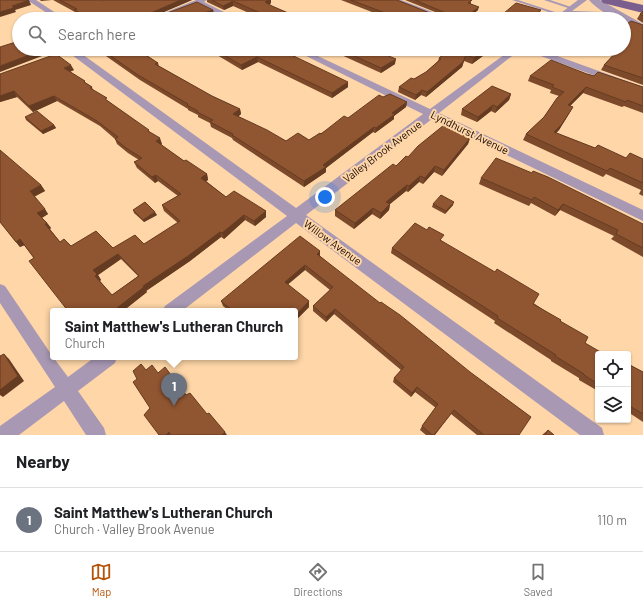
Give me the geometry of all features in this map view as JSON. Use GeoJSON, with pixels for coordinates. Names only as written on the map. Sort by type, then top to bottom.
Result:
{"type":"FeatureCollection","features":[{"type":"Feature","properties":{"kind":"main road"},"geometry":{"type":"LineString","coordinates":[[607,0],[643,9]]}},
{"type":"Feature","properties":{"kind":"street"},"geometry":{"type":"LineString","coordinates":[[31,0],[49,12]]}},
{"type":"Feature","properties":{"kind":"street"},"geometry":{"type":"LineString","coordinates":[[394,0],[427,12]]}},
{"type":"Feature","properties":{"kind":"street"},"geometry":{"type":"LineString","coordinates":[[567,12],[583,0]]}},
{"type":"Feature","properties":{"kind":"street"},"geometry":{"type":"LineString","coordinates":[[594,0],[612,12]]}},
{"type":"Feature","properties":{"kind":"street"},"geometry":{"type":"LineString","coordinates":[[171,12],[200,1],[221,12]]}},
{"type":"Feature","properties":{"kind":"street"},"geometry":{"type":"LineString","coordinates":[[631,22],[642,28]]}},
{"type":"Feature","properties":{"kind":"street"},"geometry":{"type":"LineString","coordinates":[[631,23],[642,28]]}},
{"type":"Feature","properties":{"kind":"street","name":"Willow Avenue"},"geometry":{"type":"LineString","coordinates":[[77,56],[595,435]]}},
{"type":"Feature","properties":{"kind":"street","name":"Lyndhurst Avenue"},"geometry":{"type":"LineString","coordinates":[[311,56],[643,216]]}},
{"type":"Feature","properties":{"kind":"street","name":"Valley Brook Avenue"},"geometry":{"type":"LineString","coordinates":[[174,308],[508,56]]}},
{"type":"Feature","properties":{"kind":"street"},"geometry":{"type":"LineString","coordinates":[[549,56],[643,90]]}},
{"type":"Feature","properties":{"kind":"street"},"geometry":{"type":"LineString","coordinates":[[0,290],[97,435]]}},
{"type":"Feature","properties":{"kind":"street"},"geometry":{"type":"LineString","coordinates":[[4,435],[105,360]]}},
{"type":"Feature","properties":{"kind":"lane"},"geometry":{"type":"LineString","coordinates":[[514,0],[546,12]]}},
{"type":"Feature","properties":{"kind":"lane"},"geometry":{"type":"LineString","coordinates":[[546,0],[572,8]]}},
{"type":"Feature","properties":{"kind":"building"},"geometry":{"type":"Polygon","coordinates":[[[0,0],[29,0],[12,6],[14,8],[0,12],[0,0]]]}},
{"type":"Feature","properties":{"kind":"building"},"geometry":{"type":"Polygon","coordinates":[[[60,0],[181,0],[153,12],[78,12],[74,10],[77,9],[60,0]]]}},
{"type":"Feature","properties":{"kind":"building"},"geometry":{"type":"Polygon","coordinates":[[[212,0],[269,0],[265,2],[286,12],[258,12],[233,1],[223,6],[212,0]]]}},
{"type":"Feature","properties":{"kind":"building"},"geometry":{"type":"Polygon","coordinates":[[[351,0],[397,0],[427,12],[383,12],[351,0]]]}},
{"type":"Feature","properties":{"kind":"building"},"geometry":{"type":"Polygon","coordinates":[[[415,0],[472,0],[468,3],[479,7],[472,12],[444,12],[415,0]]]}},
{"type":"Feature","properties":{"kind":"building"},"geometry":{"type":"Polygon","coordinates":[[[197,2],[213,10],[207,12],[170,12],[197,2]]]}},
{"type":"Feature","properties":{"kind":"building"},"geometry":{"type":"Polygon","coordinates":[[[516,3],[541,10],[538,12],[505,12],[516,3]]]}},
{"type":"Feature","properties":{"kind":"building"},"geometry":{"type":"Polygon","coordinates":[[[631,21],[643,25],[643,78],[604,65],[612,56],[631,56],[631,21]]]}},
{"type":"Feature","properties":{"kind":"building"},"geometry":{"type":"Polygon","coordinates":[[[12,43],[12,56],[26,56],[0,66],[0,47],[12,43]]]}},
{"type":"Feature","properties":{"kind":"building"},"geometry":{"type":"Polygon","coordinates":[[[50,56],[59,56],[71,65],[64,68],[85,81],[84,82],[92,87],[90,88],[107,98],[105,99],[149,130],[148,131],[160,138],[156,141],[184,161],[186,160],[207,174],[201,178],[226,197],[234,191],[266,211],[254,221],[244,215],[222,233],[220,232],[188,256],[143,286],[144,287],[117,308],[66,308],[29,261],[34,258],[20,239],[16,242],[0,222],[0,150],[41,185],[30,191],[45,209],[37,213],[47,223],[45,224],[60,242],[64,239],[71,246],[96,231],[113,248],[135,235],[144,244],[180,221],[162,205],[181,194],[156,175],[152,177],[134,162],[142,158],[115,139],[118,137],[97,121],[54,96],[29,106],[14,91],[0,96],[0,74],[50,56]],[[118,254],[93,270],[97,274],[95,276],[112,295],[139,276],[118,254]]]}},
{"type":"Feature","properties":{"kind":"building"},"geometry":{"type":"Polygon","coordinates":[[[111,56],[147,56],[158,63],[155,64],[212,96],[240,109],[233,114],[286,141],[298,133],[309,140],[320,133],[321,134],[344,116],[348,118],[379,95],[383,97],[390,94],[407,102],[392,113],[395,114],[376,128],[374,127],[323,165],[326,167],[304,181],[232,135],[233,134],[210,122],[213,120],[197,112],[198,111],[187,105],[188,104],[138,75],[111,56]]]}},
{"type":"Feature","properties":{"kind":"building"},"geometry":{"type":"Polygon","coordinates":[[[226,56],[294,56],[348,82],[332,93],[257,57],[241,65],[226,56]]]}},
{"type":"Feature","properties":{"kind":"building"},"geometry":{"type":"Polygon","coordinates":[[[354,56],[389,56],[396,59],[381,68],[354,56]]]}},
{"type":"Feature","properties":{"kind":"building"},"geometry":{"type":"Polygon","coordinates":[[[441,56],[466,56],[463,62],[427,92],[422,90],[416,95],[399,87],[411,78],[414,79],[426,72],[441,59],[439,58],[441,56]]]}},
{"type":"Feature","properties":{"kind":"building"},"geometry":{"type":"Polygon","coordinates":[[[551,60],[587,74],[594,76],[598,72],[643,87],[643,106],[627,100],[626,102],[586,87],[568,105],[573,107],[562,124],[554,132],[595,148],[598,145],[626,158],[630,153],[643,159],[643,183],[610,168],[607,171],[526,134],[544,117],[557,98],[564,92],[552,87],[554,85],[530,76],[551,60]]]}},
{"type":"Feature","properties":{"kind":"building"},"geometry":{"type":"Polygon","coordinates":[[[492,86],[511,94],[497,107],[493,105],[478,117],[462,109],[492,86]]]}},
{"type":"Feature","properties":{"kind":"building"},"geometry":{"type":"Polygon","coordinates":[[[37,111],[54,125],[41,131],[25,117],[37,111]]]}},
{"type":"Feature","properties":{"kind":"building"},"geometry":{"type":"Polygon","coordinates":[[[444,125],[470,138],[444,170],[435,166],[425,178],[420,176],[409,186],[407,185],[386,202],[390,204],[381,213],[373,208],[355,223],[335,210],[393,164],[396,166],[406,156],[408,157],[418,146],[444,125]]]}},
{"type":"Feature","properties":{"kind":"building"},"geometry":{"type":"Polygon","coordinates":[[[496,158],[532,173],[533,171],[548,177],[643,224],[643,248],[616,234],[618,230],[563,204],[558,210],[534,197],[532,200],[481,178],[496,158]]]}},
{"type":"Feature","properties":{"kind":"building"},"geometry":{"type":"Polygon","coordinates":[[[441,195],[454,202],[446,211],[433,204],[441,195]]]}},
{"type":"Feature","properties":{"kind":"building"},"geometry":{"type":"Polygon","coordinates":[[[145,202],[155,212],[143,220],[133,210],[145,202]]]}},
{"type":"Feature","properties":{"kind":"building"},"geometry":{"type":"Polygon","coordinates":[[[415,223],[427,230],[429,227],[444,235],[440,240],[495,272],[497,269],[539,294],[533,304],[588,337],[585,343],[599,351],[595,351],[595,382],[555,356],[556,355],[497,318],[498,316],[392,248],[415,223]]]}},
{"type":"Feature","properties":{"kind":"building"},"geometry":{"type":"Polygon","coordinates":[[[300,236],[320,251],[317,254],[380,303],[381,302],[400,315],[470,372],[531,417],[519,435],[484,435],[454,410],[434,435],[432,435],[422,426],[438,404],[417,387],[412,393],[394,378],[404,367],[335,309],[326,317],[313,306],[333,287],[305,265],[285,282],[309,301],[298,313],[298,308],[229,308],[221,301],[300,236]]]}},
{"type":"Feature","properties":{"kind":"building"},"geometry":{"type":"Polygon","coordinates":[[[4,354],[18,376],[0,390],[0,356],[4,354]]]}},
{"type":"Feature","properties":{"kind":"building"},"geometry":{"type":"Polygon","coordinates":[[[141,364],[146,370],[152,365],[158,373],[165,367],[186,395],[190,393],[207,414],[209,413],[225,432],[222,435],[171,435],[169,432],[166,435],[159,435],[144,415],[150,408],[133,382],[137,379],[133,371],[141,364]]]}},
{"type":"Feature","properties":{"kind":"building"},"geometry":{"type":"Polygon","coordinates":[[[631,366],[643,372],[643,414],[631,407],[631,366]]]}},
{"type":"Feature","properties":{"kind":"building"},"geometry":{"type":"Polygon","coordinates":[[[548,430],[554,435],[545,435],[548,430]]]}},
{"type":"Feature","properties":{"kind":"place","name":"Saint Matthew's Lutheran Church"},"geometry":{"type":"Point","coordinates":[174,406]}}]}
